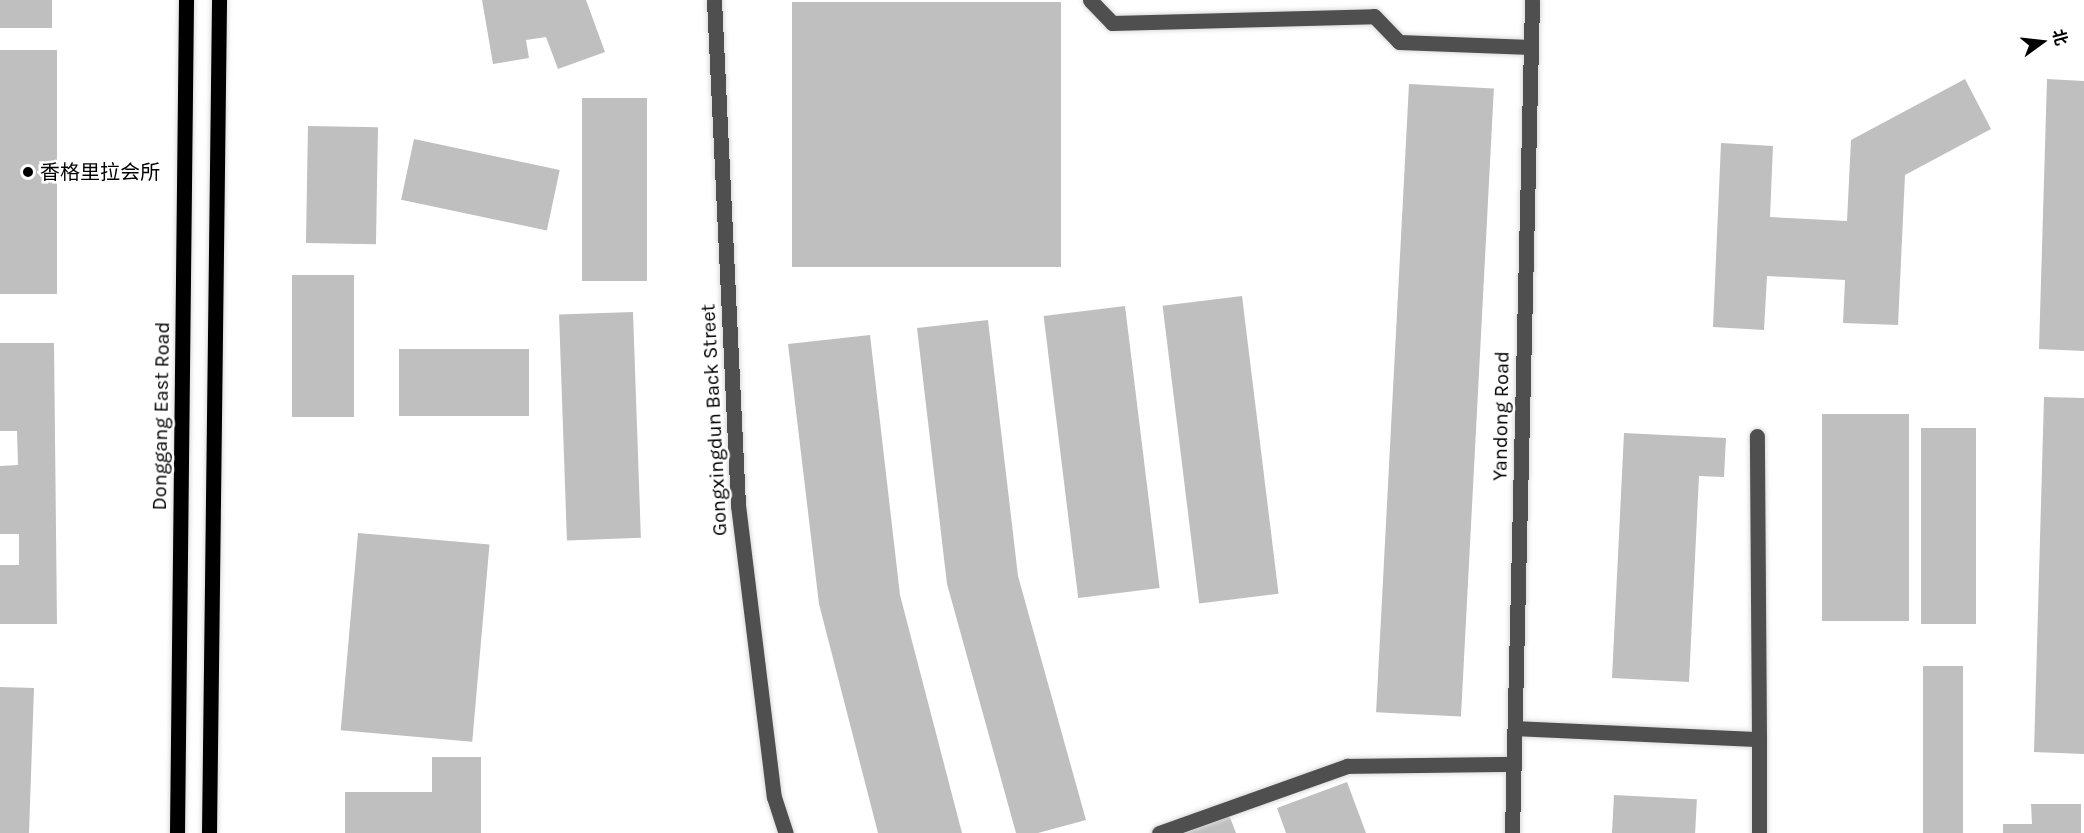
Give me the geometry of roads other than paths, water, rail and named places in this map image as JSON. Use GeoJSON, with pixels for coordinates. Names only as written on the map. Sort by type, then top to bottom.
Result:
{"type":"FeatureCollection","features":[{"type":"Feature","properties":{"kind":"main road","name":"Donggang East Road"},"geometry":{"type":"LineString","coordinates":[[177,833],[186,0]]}},
{"type":"Feature","properties":{"kind":"main road"},"geometry":{"type":"LineString","coordinates":[[209,833],[219,0]]}},
{"type":"Feature","properties":{"kind":"street","name":"Gongxingdun Back Street"},"geometry":{"type":"LineString","coordinates":[[714,0],[738,505],[766,740],[786,833]]}},
{"type":"Feature","properties":{"kind":"street"},"geometry":{"type":"LineString","coordinates":[[1090,0],[1112,23],[1374,16],[1399,42],[1531,47]]}},
{"type":"Feature","properties":{"kind":"street","name":"Yandong Road"},"geometry":{"type":"LineString","coordinates":[[1512,833],[1532,0]]}},
{"type":"Feature","properties":{"kind":"street"},"geometry":{"type":"LineString","coordinates":[[1756,436],[1759,833]]}},
{"type":"Feature","properties":{"kind":"street"},"geometry":{"type":"LineString","coordinates":[[1515,728],[1759,739]]}},
{"type":"Feature","properties":{"kind":"street"},"geometry":{"type":"LineString","coordinates":[[1159,833],[1347,766],[1514,764]]}},
{"type":"Feature","properties":{"kind":"place","name":"香格里拉会所"},"geometry":{"type":"Point","coordinates":[28,172]}}]}
